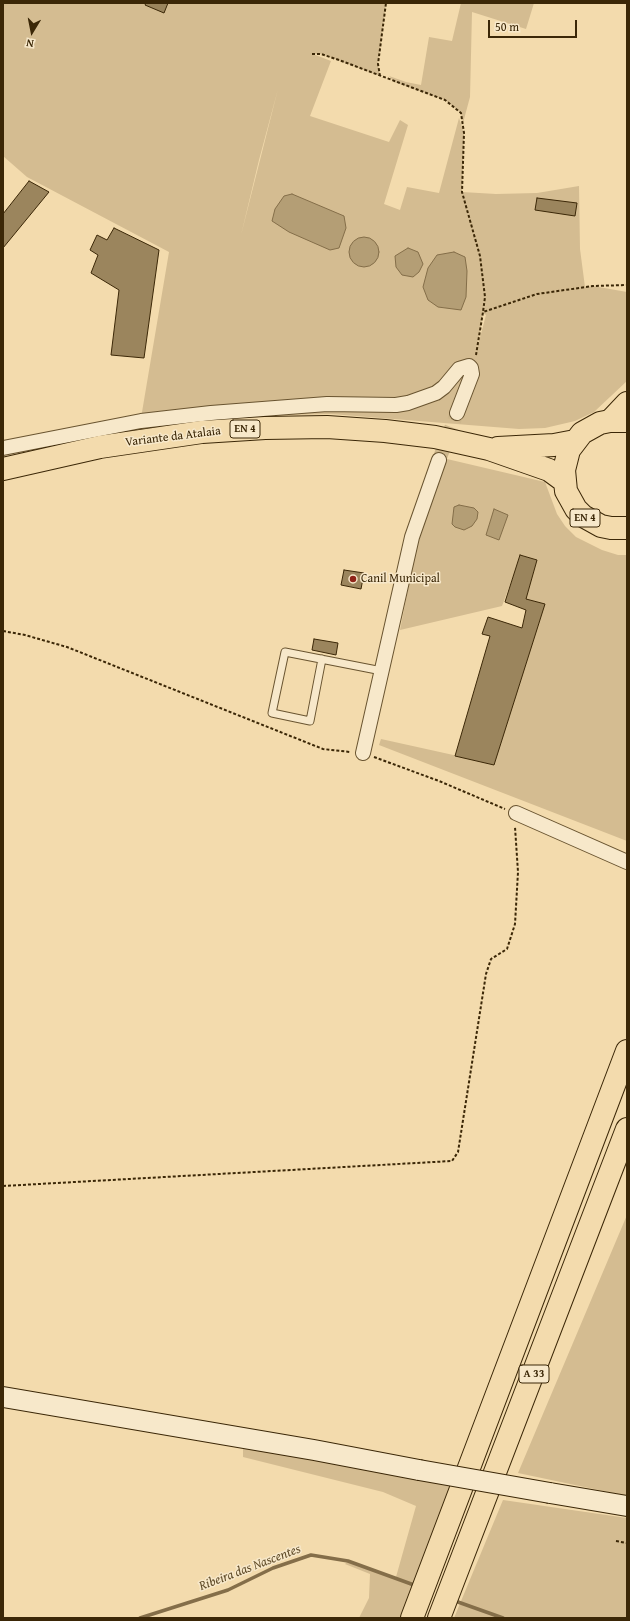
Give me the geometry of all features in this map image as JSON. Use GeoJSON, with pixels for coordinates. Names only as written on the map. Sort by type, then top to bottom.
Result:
{"type":"FeatureCollection","features":[{"type":"Feature","properties":{"kind":"main road"},"geometry":{"type":"LineString","coordinates":[[618,421],[627,404]]}},
{"type":"Feature","properties":{"kind":"main road","name":"EN 4"},"geometry":{"type":"LineString","coordinates":[[618,421],[590,427],[575,441],[566,460],[564,481],[570,500],[583,516],[601,526],[611,528],[627,528]]}},
{"type":"Feature","properties":{"kind":"main road","name":"Variante da Atalaia"},"geometry":{"type":"LineString","coordinates":[[3,469],[100,447],[202,432],[265,428],[328,427],[385,430],[435,437],[489,449],[549,470],[564,481]]}},
{"type":"Feature","properties":{"kind":"main road","name":"Variante da Atalaia"},"geometry":{"type":"LineString","coordinates":[[489,449],[554,445],[575,441]]}},
{"type":"Feature","properties":{"kind":"main road","name":"A 33"},"geometry":{"type":"LineString","coordinates":[[412,1618],[627,1050]]}},
{"type":"Feature","properties":{"kind":"main road","name":"A 33"},"geometry":{"type":"LineString","coordinates":[[439,1618],[627,1129]]}},
{"type":"Feature","properties":{"kind":"main road"},"geometry":{"type":"LineString","coordinates":[[3,1397],[314,1450],[418,1470],[627,1506]]}},
{"type":"Feature","properties":{"kind":"street"},"geometry":{"type":"LineString","coordinates":[[3,448],[141,421],[226,411],[327,404],[396,405],[408,403],[436,393],[444,387],[459,369],[466,367],[471,368],[470,380],[457,414]]}},
{"type":"Feature","properties":{"kind":"street"},"geometry":{"type":"LineString","coordinates":[[363,753],[412,536],[439,460]]}},
{"type":"Feature","properties":{"kind":"street"},"geometry":{"type":"LineString","coordinates":[[516,813],[627,862]]}},
{"type":"Feature","properties":{"kind":"lane"},"geometry":{"type":"LineString","coordinates":[[322,659],[310,721],[272,713],[285,652],[322,659],[382,671]]}},
{"type":"Feature","properties":{"kind":"path"},"geometry":{"type":"LineString","coordinates":[[380,76],[378,64],[386,3]]}},
{"type":"Feature","properties":{"kind":"path"},"geometry":{"type":"LineString","coordinates":[[312,54],[321,54],[445,100],[461,113],[464,133],[462,192],[480,256],[485,296],[476,356],[471,368]]}},
{"type":"Feature","properties":{"kind":"path"},"geometry":{"type":"LineString","coordinates":[[483,312],[537,294],[593,286],[627,285]]}},
{"type":"Feature","properties":{"kind":"path"},"geometry":{"type":"LineString","coordinates":[[3,631],[26,635],[67,647],[323,749],[363,753],[439,781],[516,813],[518,872],[515,924],[507,949],[491,959],[486,974],[458,1152],[452,1161],[3,1186]]}},
{"type":"Feature","properties":{"kind":"path"},"geometry":{"type":"LineString","coordinates":[[616,1541],[627,1542]]}},
{"type":"Feature","properties":{"kind":"shaded area"},"geometry":{"type":"Polygon","coordinates":[[[3,3],[386,3],[378,64],[380,76],[321,54],[313,54],[331,61],[310,116],[389,142],[400,120],[408,125],[384,204],[400,210],[407,187],[439,193],[459,118],[464,133],[462,192],[496,194],[537,193],[579,186],[580,249],[585,287],[593,286],[627,292],[627,381],[594,412],[575,421],[545,428],[519,429],[331,414],[141,418],[169,252],[27,177],[3,156],[3,3]],[[278,89],[259,160],[241,235],[278,89]],[[483,313],[477,349],[486,315],[483,313]]]}},
{"type":"Feature","properties":{"kind":"shaded area"},"geometry":{"type":"Polygon","coordinates":[[[461,3],[534,3],[526,29],[472,12],[470,97],[463,123],[461,113],[445,100],[394,82],[389,76],[421,85],[429,37],[452,41],[461,3]]]}},
{"type":"Feature","properties":{"kind":"shaded area"},"geometry":{"type":"Polygon","coordinates":[[[292,194],[344,216],[346,228],[339,248],[330,250],[289,232],[272,221],[275,209],[284,196],[292,194]]]}},
{"type":"Feature","properties":{"kind":"shaded area"},"geometry":{"type":"Polygon","coordinates":[[[364,237],[375,241],[379,252],[375,263],[364,267],[353,263],[349,252],[353,241],[364,237]]]}},
{"type":"Feature","properties":{"kind":"shaded area"},"geometry":{"type":"Polygon","coordinates":[[[408,248],[418,252],[423,264],[419,272],[413,277],[402,275],[396,267],[395,256],[408,248]]]}},
{"type":"Feature","properties":{"kind":"shaded area"},"geometry":{"type":"Polygon","coordinates":[[[454,252],[465,257],[467,271],[466,297],[461,310],[438,307],[428,300],[423,287],[428,268],[437,255],[454,252]]]}},
{"type":"Feature","properties":{"kind":"shaded area"},"geometry":{"type":"Polygon","coordinates":[[[447,459],[545,482],[557,514],[565,526],[576,537],[602,550],[618,555],[627,555],[627,841],[379,745],[381,739],[494,764],[545,604],[526,599],[537,560],[521,555],[502,606],[400,630],[416,548],[447,459]]]}},
{"type":"Feature","properties":{"kind":"shaded area"},"geometry":{"type":"Polygon","coordinates":[[[459,505],[474,508],[478,512],[477,519],[472,526],[464,530],[455,527],[452,524],[454,507],[459,505]]]}},
{"type":"Feature","properties":{"kind":"shaded area"},"geometry":{"type":"Polygon","coordinates":[[[494,509],[508,515],[499,540],[486,535],[494,509]]]}},
{"type":"Feature","properties":{"kind":"shaded area"},"geometry":{"type":"Polygon","coordinates":[[[627,1215],[627,1496],[518,1473],[627,1215]]]}},
{"type":"Feature","properties":{"kind":"shaded area"},"geometry":{"type":"Polygon","coordinates":[[[243,1447],[453,1482],[402,1618],[359,1618],[369,1598],[370,1574],[345,1564],[348,1561],[396,1577],[416,1506],[383,1492],[243,1457],[243,1447]]]}},
{"type":"Feature","properties":{"kind":"shaded area"},"geometry":{"type":"Polygon","coordinates":[[[503,1500],[627,1518],[627,1618],[454,1618],[503,1500]]]}},
{"type":"Feature","properties":{"kind":"building"},"geometry":{"type":"Polygon","coordinates":[[[146,3],[168,3],[164,13],[145,5],[146,3]]]}},
{"type":"Feature","properties":{"kind":"building"},"geometry":{"type":"Polygon","coordinates":[[[29,181],[49,192],[3,248],[3,214],[29,181]]]}},
{"type":"Feature","properties":{"kind":"building"},"geometry":{"type":"Polygon","coordinates":[[[537,198],[577,203],[575,216],[535,210],[537,198]]]}},
{"type":"Feature","properties":{"kind":"building"},"geometry":{"type":"Polygon","coordinates":[[[114,228],[159,250],[144,358],[111,355],[119,290],[91,273],[98,255],[90,250],[97,235],[107,240],[114,228]]]}},
{"type":"Feature","properties":{"kind":"building"},"geometry":{"type":"Polygon","coordinates":[[[520,555],[537,560],[526,599],[545,604],[494,765],[455,756],[490,636],[482,634],[488,617],[522,628],[526,610],[505,602],[520,555]]]}},
{"type":"Feature","properties":{"kind":"building","name":"Canil Municipal"},"geometry":{"type":"Polygon","coordinates":[[[344,570],[364,573],[361,589],[341,585],[344,570]]]}},
{"type":"Feature","properties":{"kind":"building"},"geometry":{"type":"Polygon","coordinates":[[[314,639],[338,643],[336,655],[312,650],[314,639]]]}},
{"type":"Feature","properties":{"kind":"waterway","name":"Ribeira das Nascentes"},"geometry":{"type":"LineString","coordinates":[[140,1618],[228,1590],[273,1568],[311,1555],[348,1561],[414,1585]]}},
{"type":"Feature","properties":{"kind":"waterway","name":"Ribeira das Nascentes"},"geometry":{"type":"LineString","coordinates":[[458,1602],[503,1618]]}},
{"type":"Feature","properties":{"kind":"tunnel"},"geometry":{"type":"LineString","coordinates":[[439,460],[457,413]]}},
{"type":"Feature","properties":{"kind":"place","name":"Canil Municipal"},"geometry":{"type":"Point","coordinates":[353,579]}}]}
